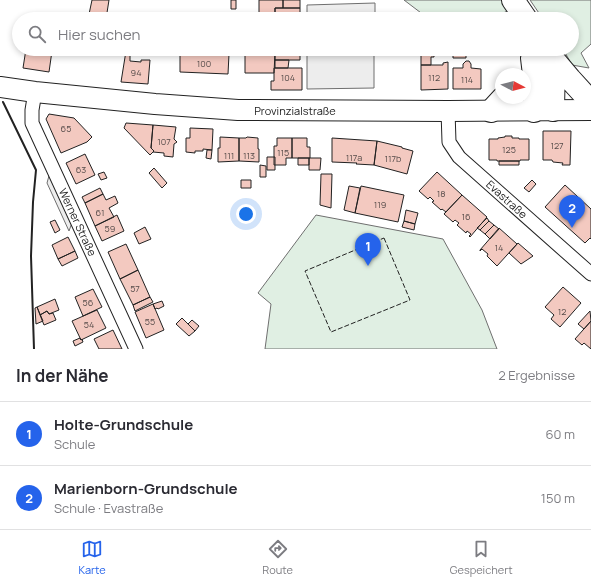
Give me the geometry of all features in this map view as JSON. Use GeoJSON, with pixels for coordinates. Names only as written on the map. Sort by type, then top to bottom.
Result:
{"type":"FeatureCollection","features":[{"type":"Feature","properties":{"kind":"highway"},"geometry":{"type":"LineString","coordinates":[[513,0],[521,12]]}},
{"type":"Feature","properties":{"kind":"highway"},"geometry":{"type":"LineString","coordinates":[[543,110],[535,83],[537,58],[570,79],[591,102]]}},
{"type":"Feature","properties":{"kind":"main road","name":"Provinzialstraße"},"geometry":{"type":"LineString","coordinates":[[2,87],[36,92],[155,104],[238,110],[448,112],[497,104],[543,110],[591,110]]}},
{"type":"Feature","properties":{"kind":"street","name":"Werner Straße"},"geometry":{"type":"LineString","coordinates":[[36,92],[32,110],[32,123],[136,349]]}},
{"type":"Feature","properties":{"kind":"street","name":"Evastraße"},"geometry":{"type":"LineString","coordinates":[[448,112],[449,142],[459,157],[591,274]]}},
{"type":"Feature","properties":{"kind":"green space"},"geometry":{"type":"Polygon","coordinates":[[[404,0],[527,0],[505,12],[420,12],[404,0]]]}},
{"type":"Feature","properties":{"kind":"green space"},"geometry":{"type":"Polygon","coordinates":[[[530,0],[591,0],[591,44],[581,53],[589,68],[572,65],[567,56],[579,56],[579,12],[538,12],[530,0]]]}},
{"type":"Feature","properties":{"kind":"green space"},"geometry":{"type":"Polygon","coordinates":[[[316,215],[443,239],[482,310],[497,349],[265,349],[271,304],[258,293],[316,215]]]}},
{"type":"Feature","properties":{"kind":"shaded area"},"geometry":{"type":"Polygon","coordinates":[[[375,3],[375,12],[307,12],[307,5],[375,3]]]}},
{"type":"Feature","properties":{"kind":"shaded area"},"geometry":{"type":"Polygon","coordinates":[[[307,56],[374,56],[374,88],[307,89],[307,56]]]}},
{"type":"Feature","properties":{"kind":"shaded area"},"geometry":{"type":"Polygon","coordinates":[[[50,172],[73,220],[69,231],[47,183],[50,172]]]}},
{"type":"Feature","properties":{"kind":"building"},"geometry":{"type":"Polygon","coordinates":[[[92,0],[109,0],[107,12],[89,12],[92,0]]]}},
{"type":"Feature","properties":{"kind":"building"},"geometry":{"type":"Polygon","coordinates":[[[231,0],[236,0],[236,9],[231,9],[231,0]]]}},
{"type":"Feature","properties":{"kind":"building"},"geometry":{"type":"Polygon","coordinates":[[[259,0],[283,0],[283,8],[275,8],[275,12],[259,12],[259,0]]]}},
{"type":"Feature","properties":{"kind":"building"},"geometry":{"type":"Polygon","coordinates":[[[283,0],[300,0],[300,8],[283,8],[283,0]]]}},
{"type":"Feature","properties":{"kind":"building"},"geometry":{"type":"Polygon","coordinates":[[[275,8],[300,8],[300,12],[275,12],[275,8]]]}},
{"type":"Feature","properties":{"kind":"building"},"geometry":{"type":"Polygon","coordinates":[[[25,56],[51,56],[49,72],[23,68],[25,56]]]}},
{"type":"Feature","properties":{"kind":"building"},"geometry":{"type":"Polygon","coordinates":[[[125,56],[130,56],[130,61],[141,62],[141,60],[150,60],[148,84],[121,82],[125,56]]]}},
{"type":"Feature","properties":{"kind":"building"},"geometry":{"type":"Polygon","coordinates":[[[180,56],[229,56],[228,74],[180,72],[180,56]]]}},
{"type":"Feature","properties":{"kind":"building"},"geometry":{"type":"Polygon","coordinates":[[[245,56],[275,56],[274,73],[245,73],[245,56]]]}},
{"type":"Feature","properties":{"kind":"building"},"geometry":{"type":"Polygon","coordinates":[[[275,56],[300,56],[300,60],[275,60],[275,56]]]}},
{"type":"Feature","properties":{"kind":"building"},"geometry":{"type":"Polygon","coordinates":[[[421,56],[434,56],[431,57],[431,65],[421,65],[421,56]]]}},
{"type":"Feature","properties":{"kind":"building"},"geometry":{"type":"Polygon","coordinates":[[[453,56],[466,56],[466,58],[453,58],[453,56]]]}},
{"type":"Feature","properties":{"kind":"building"},"geometry":{"type":"Polygon","coordinates":[[[275,60],[289,60],[288,68],[275,68],[275,60]]]}},
{"type":"Feature","properties":{"kind":"building"},"geometry":{"type":"Polygon","coordinates":[[[466,61],[469,61],[471,68],[481,69],[481,89],[453,89],[453,68],[463,68],[463,64],[466,61]]]}},
{"type":"Feature","properties":{"kind":"building"},"geometry":{"type":"Polygon","coordinates":[[[448,62],[448,89],[421,90],[421,65],[443,65],[443,63],[448,62]]]}},
{"type":"Feature","properties":{"kind":"building"},"geometry":{"type":"Polygon","coordinates":[[[274,68],[302,68],[302,90],[271,90],[271,81],[274,81],[274,68]]]}},
{"type":"Feature","properties":{"kind":"building"},"geometry":{"type":"Polygon","coordinates":[[[49,114],[74,118],[92,137],[87,142],[61,153],[46,119],[49,114]]]}},
{"type":"Feature","properties":{"kind":"building"},"geometry":{"type":"Polygon","coordinates":[[[126,123],[153,125],[151,148],[154,151],[150,155],[124,128],[126,123]]]}},
{"type":"Feature","properties":{"kind":"building"},"geometry":{"type":"Polygon","coordinates":[[[153,125],[176,127],[174,139],[177,142],[174,144],[173,157],[164,156],[164,153],[153,152],[154,151],[151,148],[153,125]]]}},
{"type":"Feature","properties":{"kind":"building"},"geometry":{"type":"Polygon","coordinates":[[[190,128],[213,129],[212,150],[203,149],[203,151],[195,151],[195,153],[186,152],[186,138],[190,138],[190,128]]]}},
{"type":"Feature","properties":{"kind":"building"},"geometry":{"type":"Polygon","coordinates":[[[543,131],[571,131],[570,165],[562,165],[563,163],[553,162],[552,160],[543,160],[543,131]]]}},
{"type":"Feature","properties":{"kind":"building"},"geometry":{"type":"Polygon","coordinates":[[[505,136],[512,136],[512,138],[519,139],[529,139],[529,160],[489,160],[489,139],[498,139],[505,136]]]}},
{"type":"Feature","properties":{"kind":"building"},"geometry":{"type":"Polygon","coordinates":[[[220,137],[239,138],[239,161],[218,162],[220,137]]]}},
{"type":"Feature","properties":{"kind":"building"},"geometry":{"type":"Polygon","coordinates":[[[239,138],[258,138],[259,162],[239,161],[239,138]]]}},
{"type":"Feature","properties":{"kind":"building"},"geometry":{"type":"Polygon","coordinates":[[[277,138],[292,138],[292,158],[286,158],[286,165],[274,165],[274,146],[277,146],[277,138]]]}},
{"type":"Feature","properties":{"kind":"building"},"geometry":{"type":"Polygon","coordinates":[[[292,138],[307,138],[307,147],[310,147],[310,158],[292,158],[292,138]]]}},
{"type":"Feature","properties":{"kind":"building"},"geometry":{"type":"Polygon","coordinates":[[[332,138],[377,141],[374,165],[332,162],[332,138]]]}},
{"type":"Feature","properties":{"kind":"building"},"geometry":{"type":"Polygon","coordinates":[[[377,141],[413,151],[407,174],[374,165],[377,141]]]}},
{"type":"Feature","properties":{"kind":"building"},"geometry":{"type":"Polygon","coordinates":[[[207,150],[212,150],[211,159],[206,158],[207,150]]]}},
{"type":"Feature","properties":{"kind":"building"},"geometry":{"type":"Polygon","coordinates":[[[85,154],[95,175],[76,184],[66,163],[85,154]]]}},
{"type":"Feature","properties":{"kind":"building"},"geometry":{"type":"Polygon","coordinates":[[[267,157],[275,157],[275,170],[267,170],[267,157]]]}},
{"type":"Feature","properties":{"kind":"building"},"geometry":{"type":"Polygon","coordinates":[[[298,158],[309,158],[309,165],[298,165],[298,158]]]}},
{"type":"Feature","properties":{"kind":"building"},"geometry":{"type":"Polygon","coordinates":[[[309,158],[321,158],[320,170],[309,170],[309,158]]]}},
{"type":"Feature","properties":{"kind":"building"},"geometry":{"type":"Polygon","coordinates":[[[499,161],[519,161],[519,165],[499,165],[499,161]]]}},
{"type":"Feature","properties":{"kind":"building"},"geometry":{"type":"Polygon","coordinates":[[[260,165],[266,166],[266,177],[260,177],[260,165]]]}},
{"type":"Feature","properties":{"kind":"building"},"geometry":{"type":"Polygon","coordinates":[[[154,168],[167,183],[162,188],[149,173],[154,168]]]}},
{"type":"Feature","properties":{"kind":"building"},"geometry":{"type":"Polygon","coordinates":[[[104,172],[107,178],[101,180],[98,174],[104,172]]]}},
{"type":"Feature","properties":{"kind":"building"},"geometry":{"type":"Polygon","coordinates":[[[437,172],[462,195],[446,212],[442,209],[441,210],[432,202],[434,201],[430,197],[428,199],[419,191],[437,172]]]}},
{"type":"Feature","properties":{"kind":"building"},"geometry":{"type":"Polygon","coordinates":[[[321,174],[332,174],[331,208],[320,205],[321,174]]]}},
{"type":"Feature","properties":{"kind":"building"},"geometry":{"type":"Polygon","coordinates":[[[241,180],[251,180],[251,188],[241,188],[241,180]]]}},
{"type":"Feature","properties":{"kind":"building"},"geometry":{"type":"Polygon","coordinates":[[[532,180],[536,184],[529,192],[524,188],[532,180]]]}},
{"type":"Feature","properties":{"kind":"building"},"geometry":{"type":"Polygon","coordinates":[[[565,185],[591,209],[591,239],[590,238],[585,243],[545,207],[565,185]]]}},
{"type":"Feature","properties":{"kind":"building"},"geometry":{"type":"Polygon","coordinates":[[[349,186],[360,188],[355,213],[344,210],[349,186]]]}},
{"type":"Feature","properties":{"kind":"building"},"geometry":{"type":"Polygon","coordinates":[[[361,186],[404,195],[398,222],[355,213],[361,186]]]}},
{"type":"Feature","properties":{"kind":"building"},"geometry":{"type":"Polygon","coordinates":[[[100,188],[103,194],[85,203],[82,197],[100,188]]]}},
{"type":"Feature","properties":{"kind":"building"},"geometry":{"type":"Polygon","coordinates":[[[103,194],[106,200],[115,196],[118,203],[109,208],[114,217],[95,226],[85,203],[103,194]]]}},
{"type":"Feature","properties":{"kind":"building"},"geometry":{"type":"Polygon","coordinates":[[[462,195],[487,217],[470,237],[469,236],[471,234],[467,231],[466,233],[457,225],[459,223],[455,220],[453,222],[444,214],[462,195]]]}},
{"type":"Feature","properties":{"kind":"building"},"geometry":{"type":"Polygon","coordinates":[[[406,210],[418,213],[415,224],[404,221],[406,210]]]}},
{"type":"Feature","properties":{"kind":"building"},"geometry":{"type":"Polygon","coordinates":[[[117,215],[124,231],[102,241],[95,226],[117,215]]]}},
{"type":"Feature","properties":{"kind":"building"},"geometry":{"type":"Polygon","coordinates":[[[487,218],[489,221],[480,230],[477,228],[487,218]]]}},
{"type":"Feature","properties":{"kind":"building"},"geometry":{"type":"Polygon","coordinates":[[[55,220],[60,230],[55,233],[50,222],[55,220]]]}},
{"type":"Feature","properties":{"kind":"building"},"geometry":{"type":"Polygon","coordinates":[[[404,221],[415,224],[414,230],[402,227],[404,221]]]}},
{"type":"Feature","properties":{"kind":"building"},"geometry":{"type":"Polygon","coordinates":[[[489,221],[494,225],[485,234],[480,230],[489,221]]]}},
{"type":"Feature","properties":{"kind":"building"},"geometry":{"type":"Polygon","coordinates":[[[494,225],[499,229],[490,239],[485,234],[494,225]]]}},
{"type":"Feature","properties":{"kind":"building"},"geometry":{"type":"Polygon","coordinates":[[[145,227],[151,239],[139,244],[134,233],[145,227]]]}},
{"type":"Feature","properties":{"kind":"building"},"geometry":{"type":"Polygon","coordinates":[[[499,228],[517,244],[497,266],[487,256],[488,254],[482,249],[480,250],[499,228]]]}},
{"type":"Feature","properties":{"kind":"building"},"geometry":{"type":"Polygon","coordinates":[[[68,237],[75,251],[58,259],[52,245],[68,237]]]}},
{"type":"Feature","properties":{"kind":"building"},"geometry":{"type":"Polygon","coordinates":[[[518,243],[533,256],[521,264],[509,253],[518,243]]]}},
{"type":"Feature","properties":{"kind":"building"},"geometry":{"type":"Polygon","coordinates":[[[126,244],[138,270],[120,279],[108,252],[126,244]]]}},
{"type":"Feature","properties":{"kind":"building"},"geometry":{"type":"Polygon","coordinates":[[[75,251],[78,258],[62,266],[58,259],[75,251]]]}},
{"type":"Feature","properties":{"kind":"building"},"geometry":{"type":"Polygon","coordinates":[[[138,270],[150,297],[133,305],[120,279],[138,270]]]}},
{"type":"Feature","properties":{"kind":"building"},"geometry":{"type":"Polygon","coordinates":[[[563,287],[581,303],[560,327],[551,319],[554,315],[545,307],[563,287]]]}},
{"type":"Feature","properties":{"kind":"building"},"geometry":{"type":"Polygon","coordinates":[[[93,289],[102,307],[83,316],[75,297],[93,289]]]}},
{"type":"Feature","properties":{"kind":"building"},"geometry":{"type":"Polygon","coordinates":[[[150,297],[153,302],[135,311],[133,305],[150,297]]]}},
{"type":"Feature","properties":{"kind":"building"},"geometry":{"type":"Polygon","coordinates":[[[55,299],[59,310],[49,314],[47,311],[40,315],[37,307],[55,299]]]}},
{"type":"Feature","properties":{"kind":"building"},"geometry":{"type":"Polygon","coordinates":[[[162,301],[164,306],[155,309],[153,304],[162,301]]]}},
{"type":"Feature","properties":{"kind":"building"},"geometry":{"type":"Polygon","coordinates":[[[153,304],[164,330],[146,338],[135,312],[153,304]]]}},
{"type":"Feature","properties":{"kind":"building"},"geometry":{"type":"Polygon","coordinates":[[[37,307],[43,321],[36,324],[35,308],[37,307]]]}},
{"type":"Feature","properties":{"kind":"building"},"geometry":{"type":"Polygon","coordinates":[[[97,310],[106,328],[81,340],[72,321],[97,310]]]}},
{"type":"Feature","properties":{"kind":"building"},"geometry":{"type":"Polygon","coordinates":[[[47,311],[49,314],[53,313],[56,320],[44,325],[40,315],[47,311]]]}},
{"type":"Feature","properties":{"kind":"building"},"geometry":{"type":"Polygon","coordinates":[[[590,311],[591,321],[584,329],[578,324],[590,311]]]}},
{"type":"Feature","properties":{"kind":"building"},"geometry":{"type":"Polygon","coordinates":[[[182,318],[195,331],[189,336],[176,324],[182,318]]]}},
{"type":"Feature","properties":{"kind":"building"},"geometry":{"type":"Polygon","coordinates":[[[192,320],[199,326],[195,331],[188,324],[192,320]]]}},
{"type":"Feature","properties":{"kind":"building"},"geometry":{"type":"Polygon","coordinates":[[[591,321],[591,349],[584,343],[582,345],[575,339],[591,321]]]}},
{"type":"Feature","properties":{"kind":"building"},"geometry":{"type":"Polygon","coordinates":[[[113,330],[122,349],[99,349],[94,339],[113,330]]]}},
{"type":"Feature","properties":{"kind":"building"},"geometry":{"type":"Polygon","coordinates":[[[80,338],[83,342],[75,346],[73,341],[80,338]]]}},
{"type":"Feature","properties":{"kind":"fence"},"geometry":{"type":"LineString","coordinates":[[384,238],[410,300],[331,332],[305,271],[384,238]]}},
{"type":"Feature","properties":{"kind":"wall"},"geometry":{"type":"LineString","coordinates":[[3,102],[36,170],[31,256],[34,349]]}},
{"type":"Feature","properties":{"kind":"place","name":"Marienborn-Grundschule"},"geometry":{"type":"Point","coordinates":[572,228]}},
{"type":"Feature","properties":{"kind":"place","name":"Holte-Grundschule"},"geometry":{"type":"Point","coordinates":[368,266]}}]}
